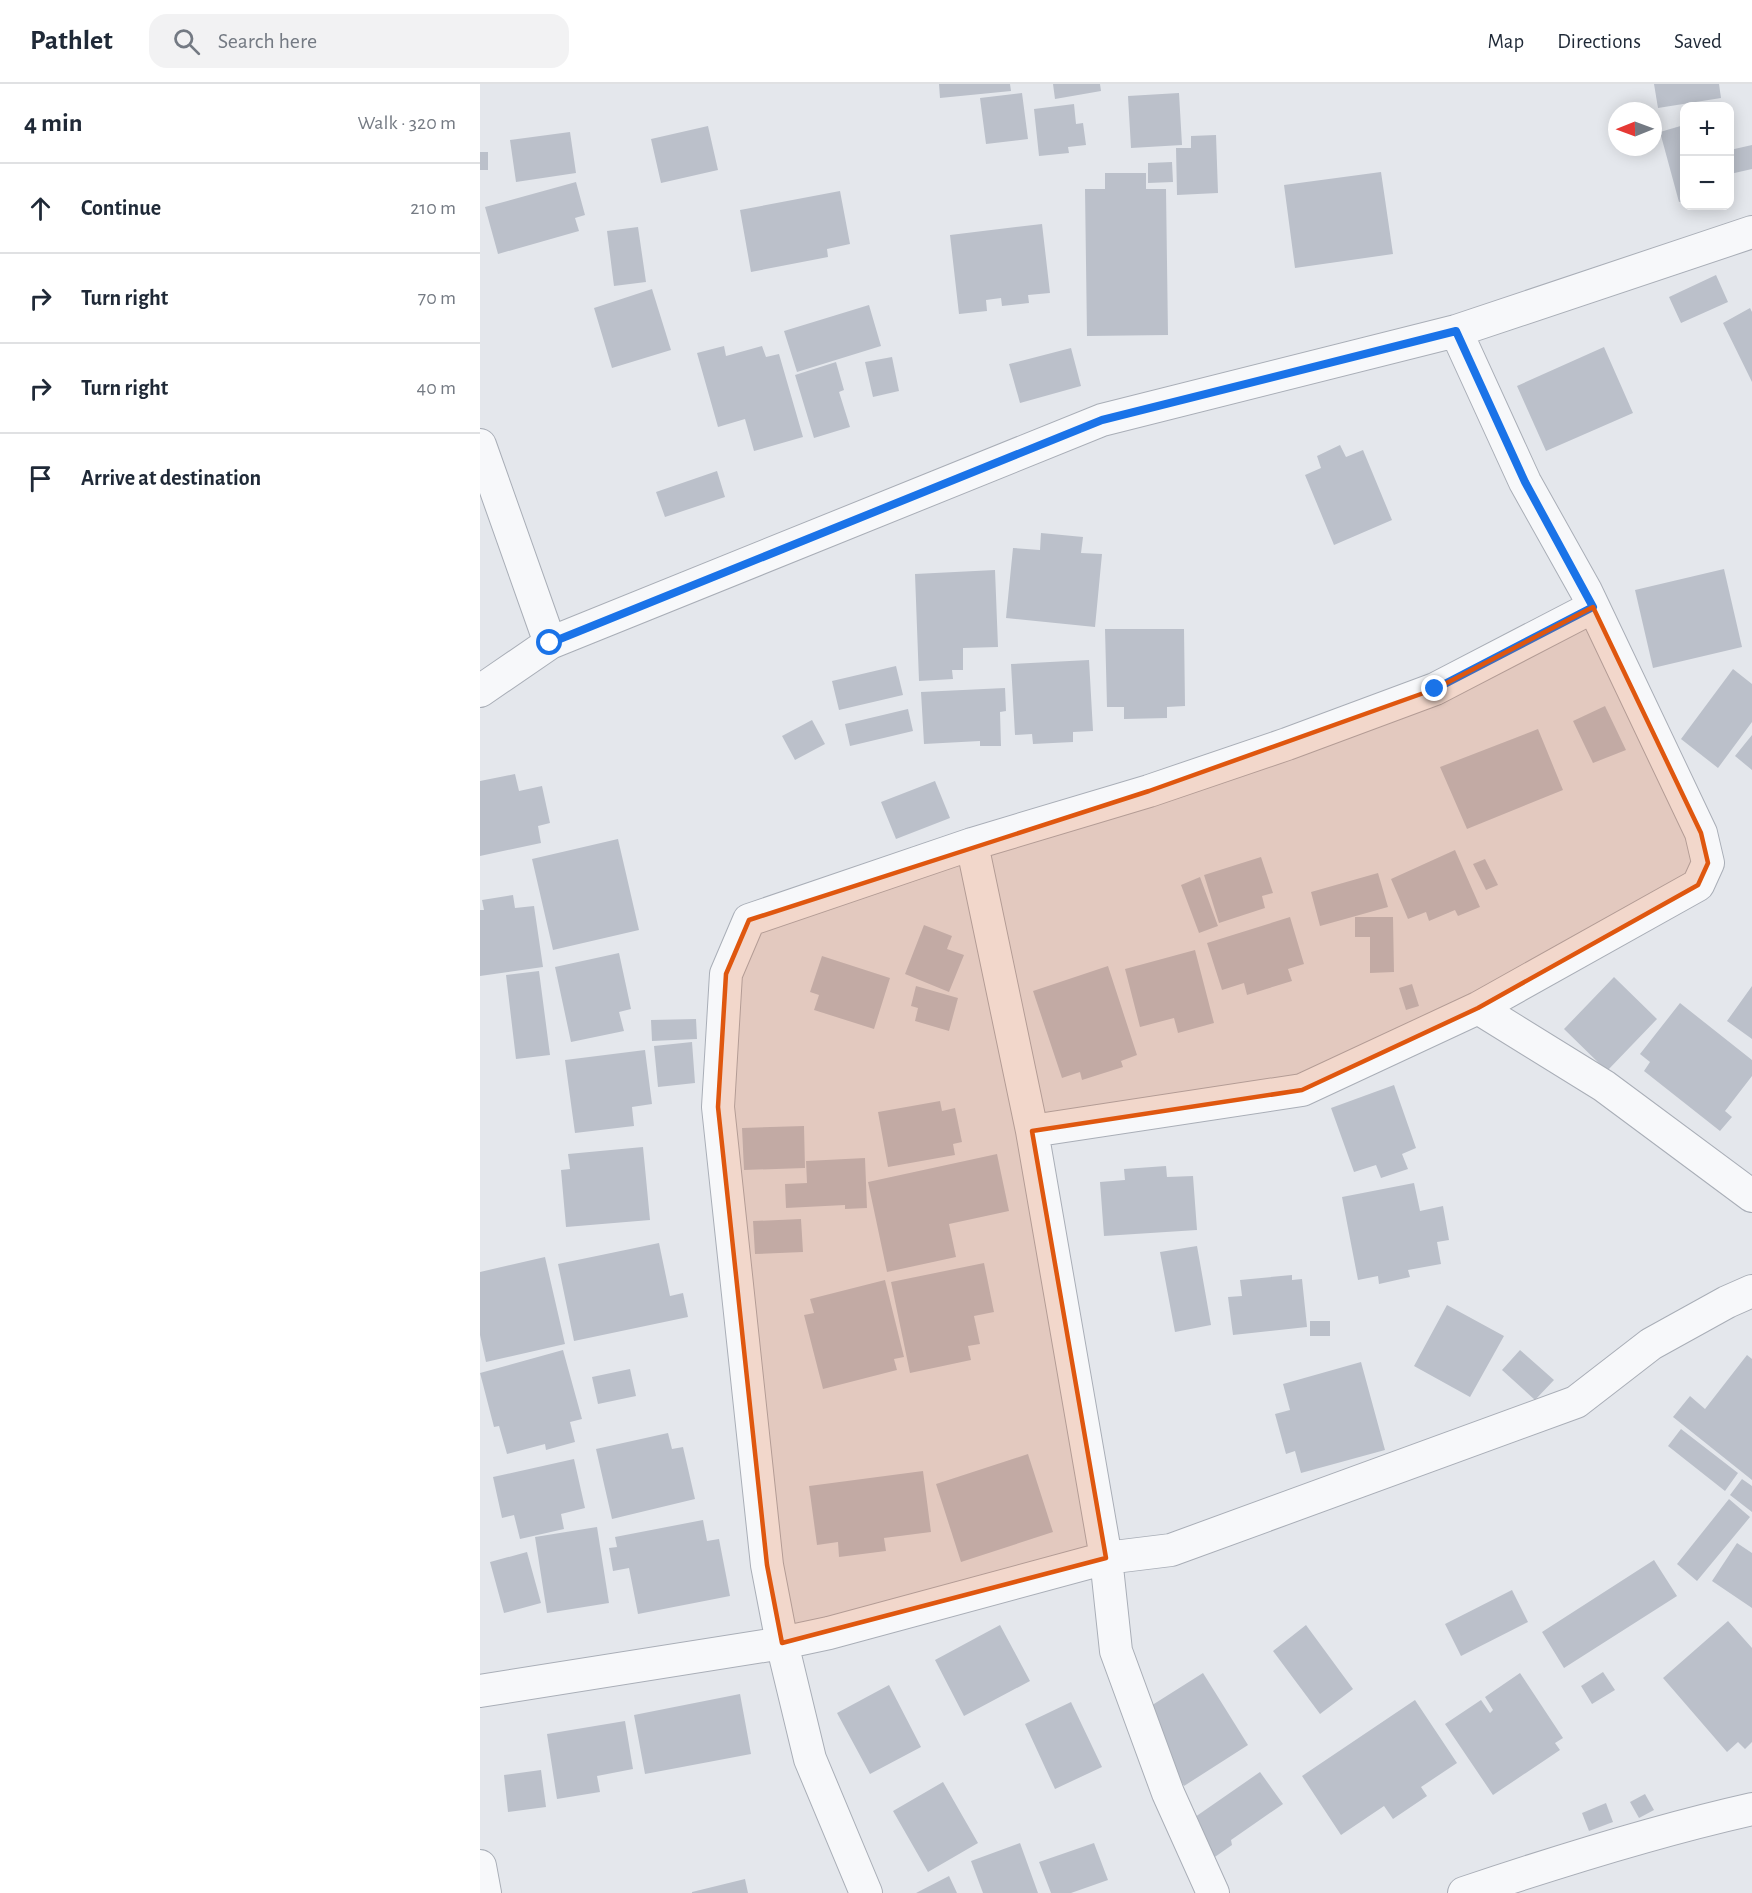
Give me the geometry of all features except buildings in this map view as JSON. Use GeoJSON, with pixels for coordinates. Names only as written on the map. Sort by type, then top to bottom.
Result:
{"type":"FeatureCollection","features":[{"type":"Feature","properties":{"kind":"street"},"geometry":{"type":"LineString","coordinates":[[480,691],[550,643],[1102,420],[1456,331],[1752,232]]}},
{"type":"Feature","properties":{"kind":"street"},"geometry":{"type":"LineString","coordinates":[[1032,1131],[1302,1090],[1478,1008],[1698,885],[1708,863],[1701,833],[1593,607],[1525,482],[1456,331]]}},
{"type":"Feature","properties":{"kind":"street"},"geometry":{"type":"LineString","coordinates":[[480,445],[550,643]]}},
{"type":"Feature","properties":{"kind":"street"},"geometry":{"type":"LineString","coordinates":[[866,1893],[810,1759],[782,1643],[767,1565],[718,1107],[726,974],[749,920],[972,844],[1170,784],[1287,744],[1435,689],[1593,607]]}},
{"type":"Feature","properties":{"kind":"street"},"geometry":{"type":"LineString","coordinates":[[972,844],[1032,1131],[1106,1558],[1116,1651],[1168,1793],[1213,1893]]}},
{"type":"Feature","properties":{"kind":"street"},"geometry":{"type":"LineString","coordinates":[[1478,1008],[1605,1086],[1752,1196]]}},
{"type":"Feature","properties":{"kind":"street"},"geometry":{"type":"LineString","coordinates":[[480,1691],[782,1643],[829,1633],[1106,1558],[1171,1550],[1576,1402],[1651,1344],[1727,1302],[1752,1291]]}},
{"type":"Feature","properties":{"kind":"street"},"geometry":{"type":"LineString","coordinates":[[1464,1893],[1542,1867],[1694,1822],[1752,1809]]}},
{"type":"Feature","properties":{"kind":"street"},"geometry":{"type":"LineString","coordinates":[[480,1866],[485,1893]]}},
{"type":"Feature","properties":{"kind":"highlighted area"},"geometry":{"type":"Polygon","coordinates":[[[1593,607],[1701,833],[1708,863],[1698,885],[1478,1008],[1302,1090],[1032,1131],[1106,1558],[782,1643],[767,1565],[718,1107],[726,974],[749,920],[1149,791],[1435,689],[1593,607]]]}},
{"type":"Feature","properties":{"kind":"route"},"geometry":{"type":"LineString","coordinates":[[550,643],[1102,420],[1456,331],[1525,482],[1593,607],[1435,689]]}}]}
